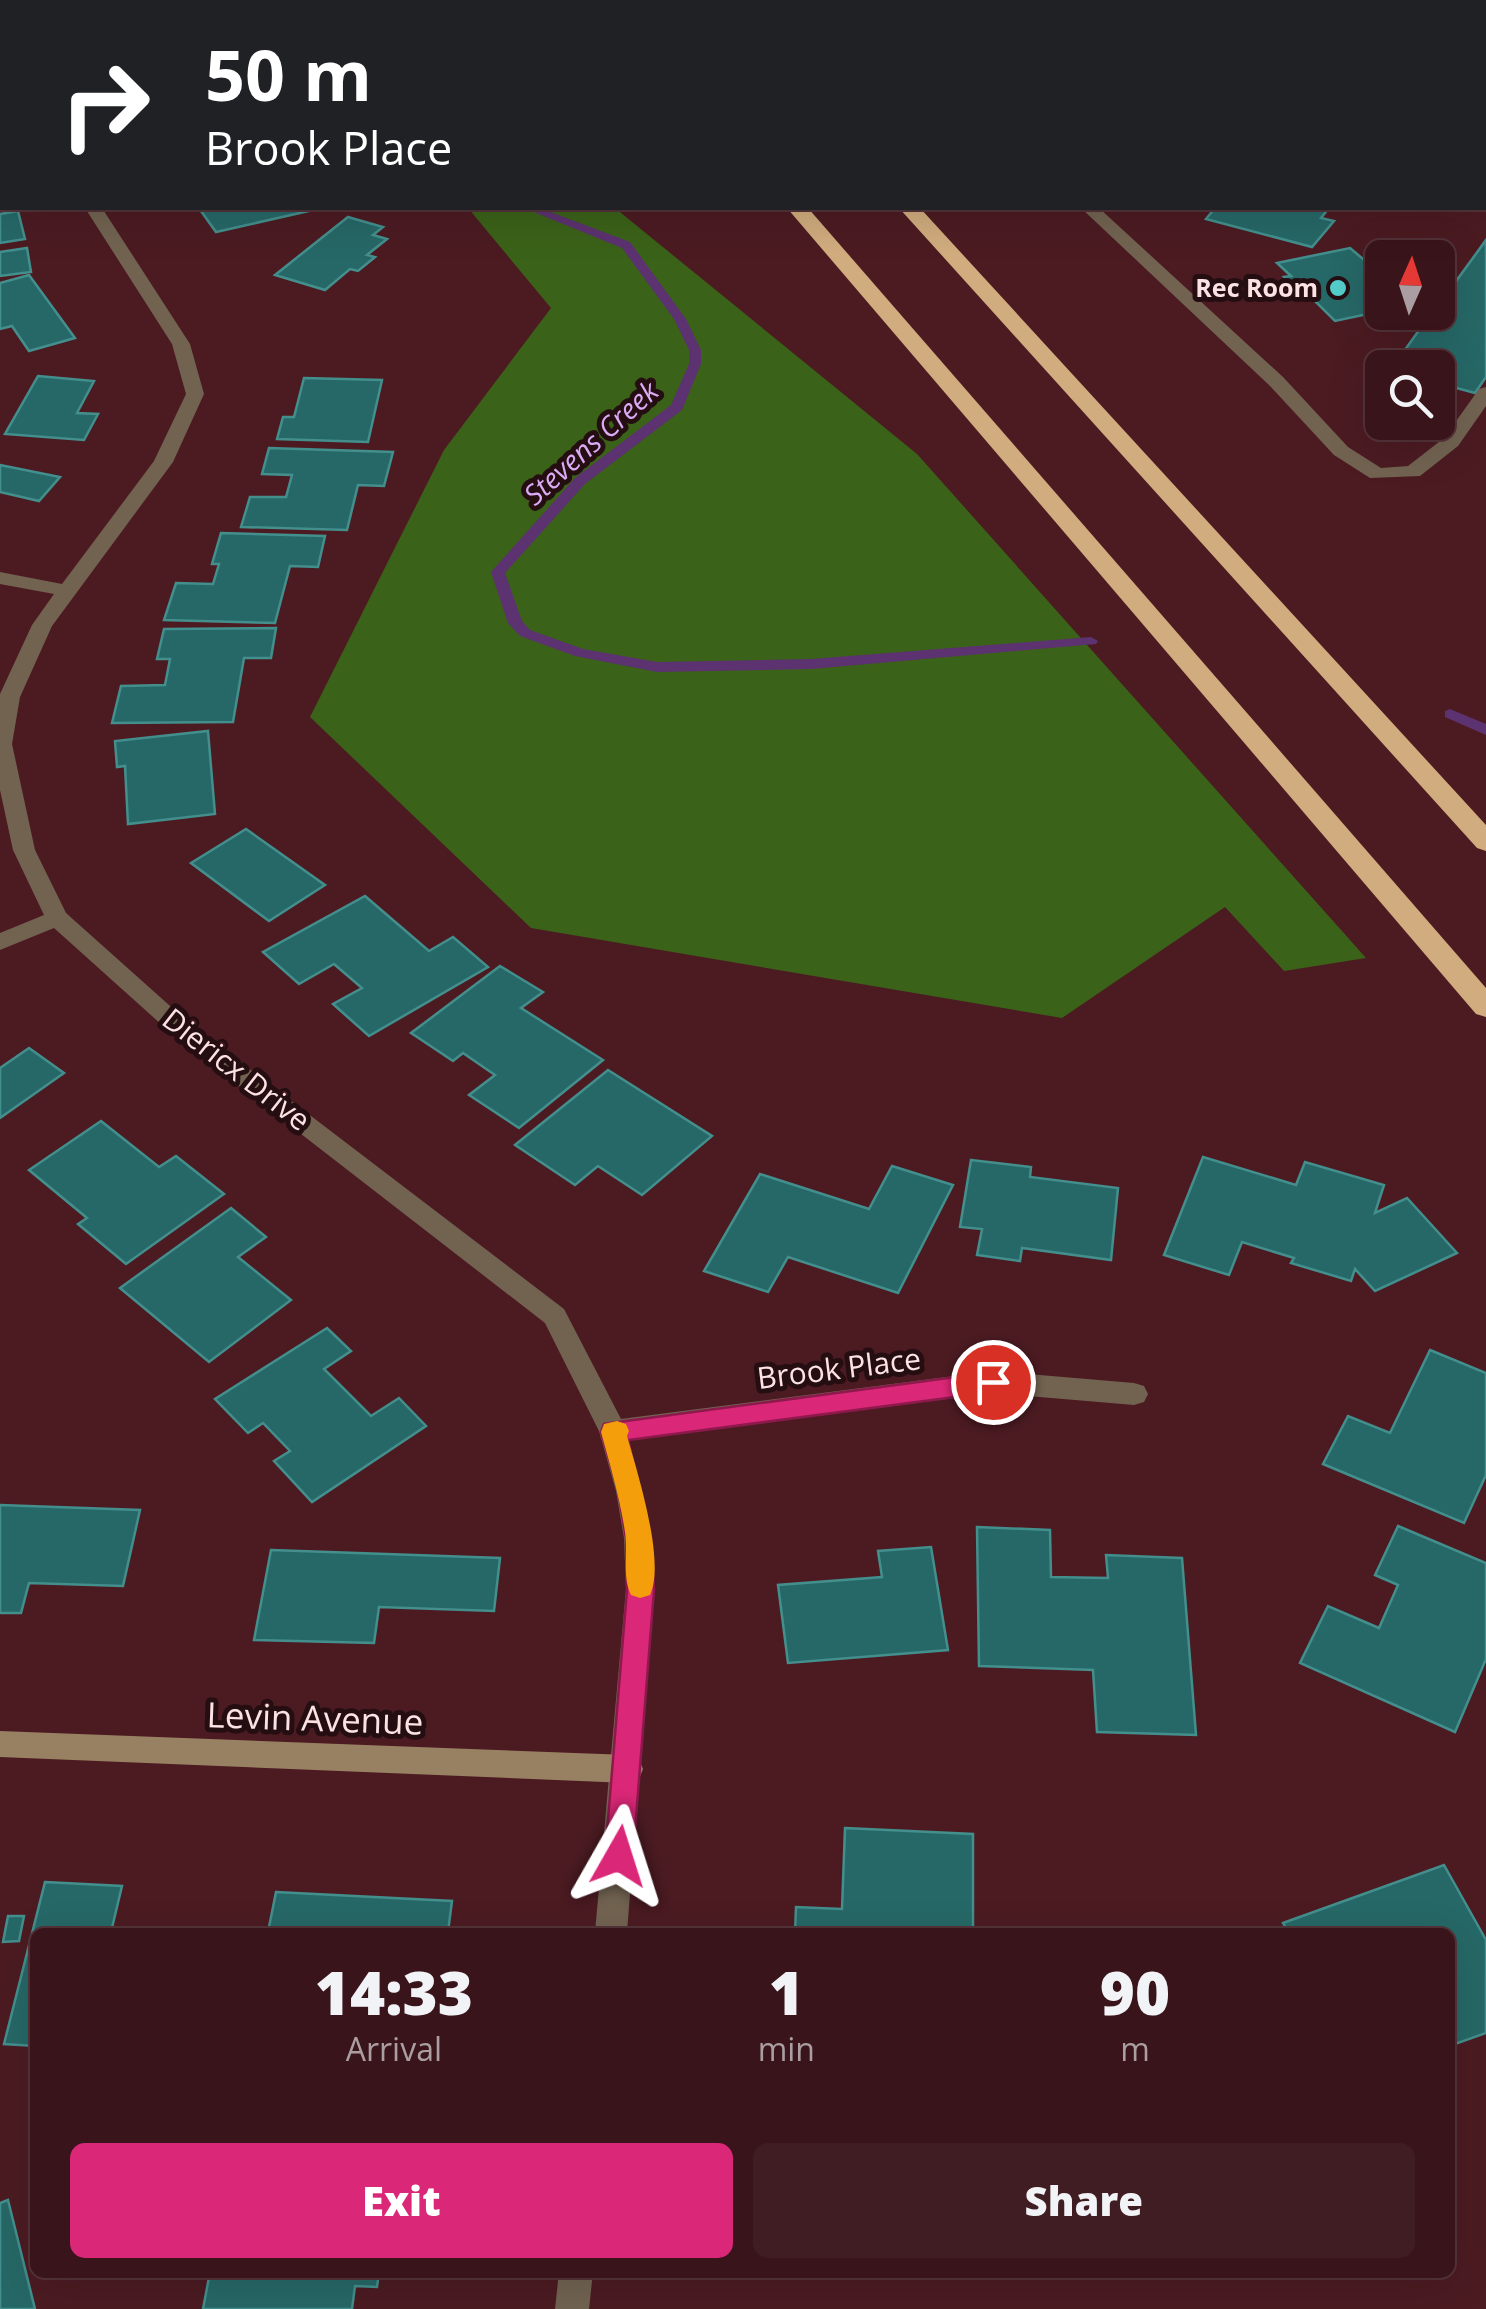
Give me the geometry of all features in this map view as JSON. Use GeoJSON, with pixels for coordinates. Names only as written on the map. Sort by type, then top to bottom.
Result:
{"type":"FeatureCollection","features":[{"type":"Feature","properties":{"kind":"highway"},"geometry":{"type":"LineString","coordinates":[[799,210],[1486,1008]]}},
{"type":"Feature","properties":{"kind":"highway"},"geometry":{"type":"LineString","coordinates":[[911,210],[1486,842]]}},
{"type":"Feature","properties":{"kind":"street","name":"Diericx Drive"},"geometry":{"type":"LineString","coordinates":[[95,210],[180,344],[196,394],[163,462],[42,625],[9,697],[1,744],[24,850],[57,918],[180,1028],[554,1316],[613,1432],[630,1490],[638,1538],[640,1590],[628,1769],[611,1928]]}},
{"type":"Feature","properties":{"kind":"street"},"geometry":{"type":"LineString","coordinates":[[1092,210],[1276,381],[1342,451],[1377,474],[1414,472],[1451,442],[1486,392]]}},
{"type":"Feature","properties":{"kind":"street"},"geometry":{"type":"LineString","coordinates":[[0,578],[68,591]]}},
{"type":"Feature","properties":{"kind":"street"},"geometry":{"type":"LineString","coordinates":[[0,942],[57,918]]}},
{"type":"Feature","properties":{"kind":"street","name":"Brook Place"},"geometry":{"type":"LineString","coordinates":[[613,1432],[993,1382],[1134,1394]]}},
{"type":"Feature","properties":{"kind":"street","name":"Levin Avenue"},"geometry":{"type":"LineString","coordinates":[[0,1744],[628,1769]]}},
{"type":"Feature","properties":{"kind":"street"},"geometry":{"type":"LineString","coordinates":[[572,2309],[575,2278]]}},
{"type":"Feature","properties":{"kind":"green space"},"geometry":{"type":"Polygon","coordinates":[[[470,210],[617,210],[917,454],[1366,958],[1284,971],[1225,907],[1062,1018],[531,928],[310,717],[444,450],[551,308],[470,210]]]}},
{"type":"Feature","properties":{"kind":"building"},"geometry":{"type":"Polygon","coordinates":[[[206,210],[313,210],[216,232],[201,211],[206,210]]]}},
{"type":"Feature","properties":{"kind":"building"},"geometry":{"type":"Polygon","coordinates":[[[1213,210],[1327,210],[1321,218],[1334,221],[1312,247],[1206,219],[1213,210]]]}},
{"type":"Feature","properties":{"kind":"building"},"geometry":{"type":"Polygon","coordinates":[[[18,211],[25,239],[0,243],[0,214],[18,211]]]}},
{"type":"Feature","properties":{"kind":"building"},"geometry":{"type":"Polygon","coordinates":[[[348,217],[383,227],[373,235],[387,239],[367,255],[375,257],[358,271],[350,269],[325,290],[275,275],[348,217]]]}},
{"type":"Feature","properties":{"kind":"building"},"geometry":{"type":"Polygon","coordinates":[[[1486,240],[1486,377],[1475,393],[1455,388],[1455,350],[1405,350],[1419,330],[1455,330],[1455,283],[1486,240]]]}},
{"type":"Feature","properties":{"kind":"building"},"geometry":{"type":"Polygon","coordinates":[[[27,248],[31,272],[0,276],[0,252],[27,248]]]}},
{"type":"Feature","properties":{"kind":"building","name":"Rec Room"},"geometry":{"type":"Polygon","coordinates":[[[1350,248],[1365,261],[1365,315],[1335,321],[1312,298],[1305,299],[1284,277],[1291,276],[1277,263],[1350,248]]]}},
{"type":"Feature","properties":{"kind":"building"},"geometry":{"type":"Polygon","coordinates":[[[29,275],[75,338],[29,351],[12,326],[0,329],[0,283],[29,275]]]}},
{"type":"Feature","properties":{"kind":"building"},"geometry":{"type":"Polygon","coordinates":[[[38,376],[94,381],[77,413],[98,414],[84,440],[5,434],[38,376]]]}},
{"type":"Feature","properties":{"kind":"building"},"geometry":{"type":"Polygon","coordinates":[[[304,378],[382,380],[368,442],[277,439],[283,417],[294,417],[304,378]]]}},
{"type":"Feature","properties":{"kind":"building"},"geometry":{"type":"Polygon","coordinates":[[[269,448],[393,452],[384,486],[358,485],[347,530],[241,527],[250,497],[286,497],[292,475],[262,474],[269,448]]]}},
{"type":"Feature","properties":{"kind":"building"},"geometry":{"type":"Polygon","coordinates":[[[0,465],[60,477],[39,501],[0,492],[0,465]]]}},
{"type":"Feature","properties":{"kind":"building"},"geometry":{"type":"Polygon","coordinates":[[[221,533],[325,536],[318,567],[290,566],[275,623],[164,620],[176,583],[213,584],[219,564],[212,564],[221,533]]]}},
{"type":"Feature","properties":{"kind":"building"},"geometry":{"type":"Polygon","coordinates":[[[276,628],[271,658],[244,658],[233,722],[112,723],[121,686],[165,685],[170,659],[157,659],[164,629],[276,628]]]}},
{"type":"Feature","properties":{"kind":"building"},"geometry":{"type":"Polygon","coordinates":[[[208,731],[215,814],[128,824],[125,766],[117,767],[115,741],[208,731]]]}},
{"type":"Feature","properties":{"kind":"building"},"geometry":{"type":"Polygon","coordinates":[[[246,829],[325,885],[269,921],[191,863],[246,829]]]}},
{"type":"Feature","properties":{"kind":"building"},"geometry":{"type":"Polygon","coordinates":[[[365,896],[429,951],[453,937],[488,967],[369,1036],[333,1004],[362,988],[334,964],[299,984],[263,952],[365,896]]]}},
{"type":"Feature","properties":{"kind":"building"},"geometry":{"type":"Polygon","coordinates":[[[500,966],[543,992],[521,1008],[603,1060],[519,1128],[469,1095],[495,1075],[463,1053],[453,1061],[411,1033],[500,966]]]}},
{"type":"Feature","properties":{"kind":"building"},"geometry":{"type":"Polygon","coordinates":[[[29,1048],[64,1073],[0,1118],[0,1068],[29,1048]]]}},
{"type":"Feature","properties":{"kind":"building"},"geometry":{"type":"Polygon","coordinates":[[[608,1070],[712,1136],[642,1195],[598,1166],[575,1185],[515,1145],[608,1070]]]}},
{"type":"Feature","properties":{"kind":"building"},"geometry":{"type":"Polygon","coordinates":[[[101,1121],[159,1167],[176,1156],[224,1194],[126,1264],[78,1224],[87,1218],[29,1170],[101,1121]]]}},
{"type":"Feature","properties":{"kind":"building"},"geometry":{"type":"Polygon","coordinates":[[[1203,1157],[1296,1185],[1305,1162],[1384,1185],[1375,1213],[1407,1198],[1457,1253],[1375,1291],[1355,1269],[1351,1281],[1291,1263],[1294,1258],[1242,1242],[1229,1275],[1164,1255],[1203,1157]]]}},
{"type":"Feature","properties":{"kind":"building"},"geometry":{"type":"Polygon","coordinates":[[[971,1160],[1031,1167],[1030,1177],[1118,1188],[1111,1260],[1022,1248],[1020,1261],[977,1255],[982,1229],[960,1227],[971,1160]]]}},
{"type":"Feature","properties":{"kind":"building"},"geometry":{"type":"Polygon","coordinates":[[[892,1166],[953,1185],[898,1293],[788,1257],[768,1292],[704,1271],[760,1174],[869,1209],[892,1166]]]}},
{"type":"Feature","properties":{"kind":"building"},"geometry":{"type":"Polygon","coordinates":[[[231,1208],[266,1237],[238,1257],[291,1300],[209,1362],[120,1288],[231,1208]]]}},
{"type":"Feature","properties":{"kind":"building"},"geometry":{"type":"Polygon","coordinates":[[[327,1328],[351,1351],[324,1369],[371,1416],[399,1398],[426,1426],[312,1502],[274,1461],[290,1451],[263,1423],[248,1433],[215,1399],[327,1328]]]}},
{"type":"Feature","properties":{"kind":"building"},"geometry":{"type":"Polygon","coordinates":[[[1430,1350],[1486,1373],[1486,1475],[1464,1523],[1323,1464],[1348,1416],[1390,1433],[1430,1350]]]}},
{"type":"Feature","properties":{"kind":"building"},"geometry":{"type":"Polygon","coordinates":[[[0,1505],[140,1510],[123,1586],[29,1583],[21,1613],[0,1613],[0,1505]]]}},
{"type":"Feature","properties":{"kind":"building"},"geometry":{"type":"Polygon","coordinates":[[[1398,1526],[1486,1563],[1486,1659],[1455,1732],[1300,1663],[1328,1606],[1379,1628],[1398,1585],[1375,1575],[1398,1526]]]}},
{"type":"Feature","properties":{"kind":"building"},"geometry":{"type":"Polygon","coordinates":[[[977,1527],[1050,1530],[1051,1577],[1108,1578],[1106,1555],[1182,1558],[1196,1735],[1097,1732],[1093,1670],[979,1666],[977,1527]]]}},
{"type":"Feature","properties":{"kind":"building"},"geometry":{"type":"Polygon","coordinates":[[[931,1547],[948,1650],[788,1663],[778,1585],[882,1577],[878,1551],[931,1547]]]}},
{"type":"Feature","properties":{"kind":"building"},"geometry":{"type":"Polygon","coordinates":[[[271,1550],[500,1558],[494,1611],[379,1607],[374,1643],[254,1640],[271,1550]]]}},
{"type":"Feature","properties":{"kind":"building"},"geometry":{"type":"Polygon","coordinates":[[[845,1828],[973,1834],[973,1928],[795,1928],[796,1907],[842,1909],[845,1828]]]}},
{"type":"Feature","properties":{"kind":"building"},"geometry":{"type":"Polygon","coordinates":[[[1444,1865],[1486,1940],[1486,2033],[1455,2044],[1455,1928],[1286,1928],[1283,1923],[1444,1865]]]}},
{"type":"Feature","properties":{"kind":"building"},"geometry":{"type":"Polygon","coordinates":[[[45,1882],[122,1886],[112,1928],[33,1928],[45,1882]]]}},
{"type":"Feature","properties":{"kind":"building"},"geometry":{"type":"Polygon","coordinates":[[[276,1892],[452,1901],[449,1928],[269,1928],[276,1892]]]}},
{"type":"Feature","properties":{"kind":"building"},"geometry":{"type":"Polygon","coordinates":[[[8,1916],[24,1916],[19,1941],[3,1942],[8,1916]]]}},
{"type":"Feature","properties":{"kind":"building"},"geometry":{"type":"Polygon","coordinates":[[[30,1941],[30,2046],[4,2044],[30,1941]]]}},
{"type":"Feature","properties":{"kind":"building"},"geometry":{"type":"Polygon","coordinates":[[[8,2200],[35,2309],[0,2309],[0,2203],[8,2200]]]}},
{"type":"Feature","properties":{"kind":"building"},"geometry":{"type":"Polygon","coordinates":[[[209,2278],[378,2278],[377,2287],[355,2286],[352,2309],[203,2309],[209,2278]]]}},
{"type":"Feature","properties":{"kind":"waterway","name":"Stevens Creek"},"geometry":{"type":"LineString","coordinates":[[535,210],[626,245],[680,319],[695,350],[695,364],[677,407],[580,481],[498,572],[515,623],[525,633],[580,653],[657,667],[811,664],[1091,641]]}},
{"type":"Feature","properties":{"kind":"waterway","name":"Stevens Creek"},"geometry":{"type":"LineString","coordinates":[[1450,714],[1486,730]]}},
{"type":"Feature","properties":{"kind":"slow traffic"},"geometry":{"type":"LineString","coordinates":[[617,1431],[613,1432],[630,1490],[638,1538],[640,1587]]}},
{"type":"Feature","properties":{"kind":"place","name":"Rec Room"},"geometry":{"type":"Point","coordinates":[1338,288]}},
{"type":"Feature","properties":{"kind":"route"},"geometry":{"type":"LineString","coordinates":[[619,1856],[640,1590],[638,1538],[630,1490],[613,1432],[993,1382]]}}]}
